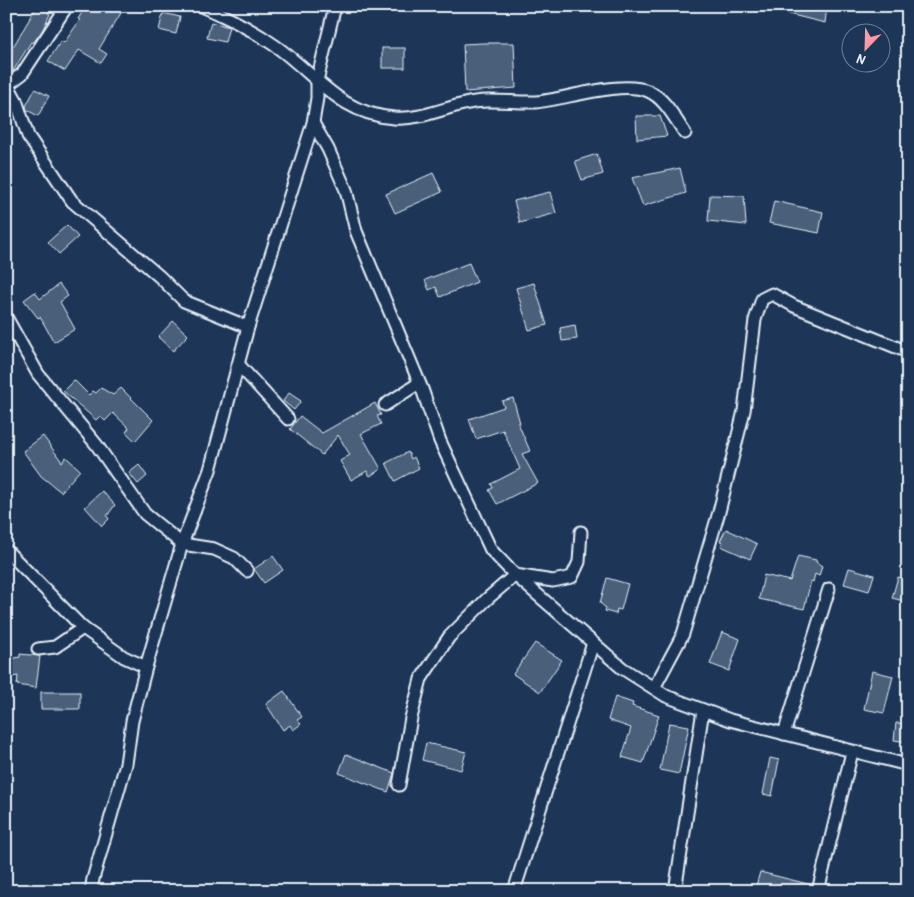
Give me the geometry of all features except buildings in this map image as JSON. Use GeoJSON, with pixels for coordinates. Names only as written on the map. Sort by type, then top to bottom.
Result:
{"type":"FeatureCollection","features":[{"type":"Feature","properties":{"kind":"street"},"geometry":{"type":"LineString","coordinates":[[67,6],[22,74],[7,86],[16,100],[28,136],[72,201],[160,277],[184,301],[248,327]]}},
{"type":"Feature","properties":{"kind":"street"},"geometry":{"type":"LineString","coordinates":[[201,6],[229,18],[256,33],[278,48],[344,103],[372,114],[395,118],[429,115],[465,103],[490,100],[536,102],[612,89],[636,88],[648,91],[663,102],[685,133]]}},
{"type":"Feature","properties":{"kind":"street"},"geometry":{"type":"LineString","coordinates":[[92,891],[106,832],[126,764],[132,721],[146,667],[182,544],[210,470],[248,327],[313,123],[317,98],[317,81],[335,6]]}},
{"type":"Feature","properties":{"kind":"street"},"geometry":{"type":"LineString","coordinates":[[313,123],[328,149],[346,190],[356,231],[419,383],[440,441],[491,550],[515,575],[622,668],[666,696],[730,720],[852,752],[908,764]]}},
{"type":"Feature","properties":{"kind":"street"},"geometry":{"type":"LineString","coordinates":[[654,688],[683,634],[719,512],[744,410],[755,320],[762,300],[772,294],[794,306],[908,352]]}},
{"type":"Feature","properties":{"kind":"street"},"geometry":{"type":"LineString","coordinates":[[6,317],[38,374],[96,444],[145,514],[182,544],[214,549],[234,558],[248,571]]}},
{"type":"Feature","properties":{"kind":"street"},"geometry":{"type":"LineString","coordinates":[[239,365],[288,419]]}},
{"type":"Feature","properties":{"kind":"street"},"geometry":{"type":"LineString","coordinates":[[385,405],[419,383]]}},
{"type":"Feature","properties":{"kind":"street"},"geometry":{"type":"LineString","coordinates":[[400,785],[411,718],[421,680],[449,637],[487,599],[515,575],[553,581],[572,577],[579,562],[581,532]]}},
{"type":"Feature","properties":{"kind":"street"},"geometry":{"type":"LineString","coordinates":[[6,550],[83,628],[124,657],[146,667]]}},
{"type":"Feature","properties":{"kind":"street"},"geometry":{"type":"LineString","coordinates":[[784,734],[829,589]]}},
{"type":"Feature","properties":{"kind":"street"},"geometry":{"type":"LineString","coordinates":[[38,649],[56,647],[83,628]]}},
{"type":"Feature","properties":{"kind":"street"},"geometry":{"type":"LineString","coordinates":[[514,891],[593,643]]}},
{"type":"Feature","properties":{"kind":"street"},"geometry":{"type":"LineString","coordinates":[[675,891],[703,710]]}},
{"type":"Feature","properties":{"kind":"street"},"geometry":{"type":"LineString","coordinates":[[818,891],[852,752]]}}]}
